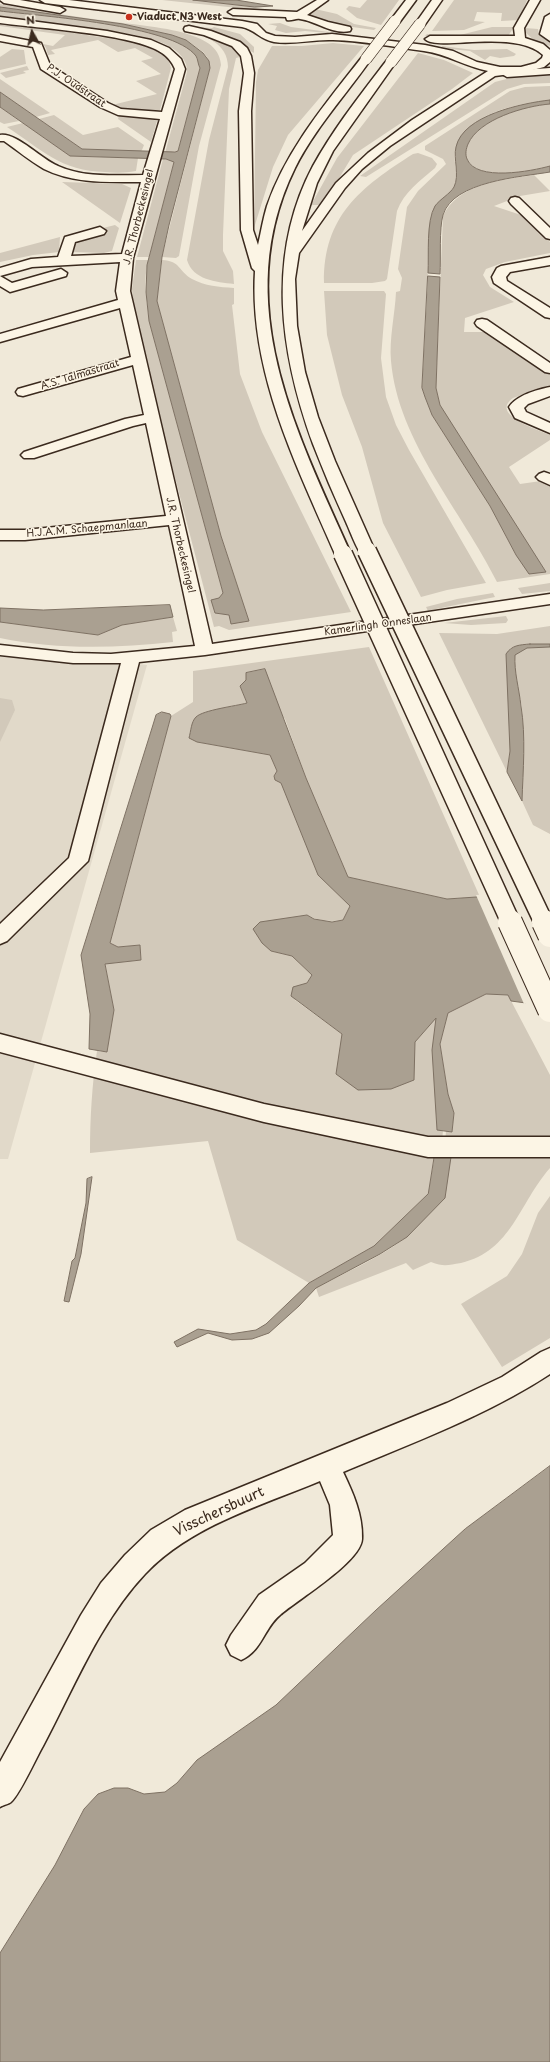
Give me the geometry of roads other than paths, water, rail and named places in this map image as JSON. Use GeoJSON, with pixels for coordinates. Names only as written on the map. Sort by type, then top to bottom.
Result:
{"type":"FeatureCollection","features":[{"type":"Feature","properties":{"kind":"main road"},"geometry":{"type":"LineString","coordinates":[[4,0],[44,8],[165,25]]}},
{"type":"Feature","properties":{"kind":"main road"},"geometry":{"type":"LineString","coordinates":[[46,0],[191,7]]}},
{"type":"Feature","properties":{"kind":"main road"},"geometry":{"type":"LineString","coordinates":[[157,5],[224,16],[260,19],[291,15],[322,0]]}},
{"type":"Feature","properties":{"kind":"main road"},"geometry":{"type":"LineString","coordinates":[[411,0],[328,107],[284,180],[273,207],[268,226],[260,275],[260,307],[264,340],[278,397],[297,450],[550,1010]]}},
{"type":"Feature","properties":{"kind":"main road"},"geometry":{"type":"LineString","coordinates":[[438,0],[346,124],[312,182],[298,220],[291,255],[289,281],[290,334],[304,399],[317,437],[367,551],[550,935]]}},
{"type":"Feature","properties":{"kind":"main road"},"geometry":{"type":"LineString","coordinates":[[520,40],[519,28],[535,0]]}},
{"type":"Feature","properties":{"kind":"main road"},"geometry":{"type":"LineString","coordinates":[[117,4],[247,29],[257,28],[265,36],[279,40],[346,35],[427,45],[456,40],[501,38],[520,40],[546,57]]}},
{"type":"Feature","properties":{"kind":"main road"},"geometry":{"type":"LineString","coordinates":[[291,15],[291,10],[299,4]]}},
{"type":"Feature","properties":{"kind":"main road"},"geometry":{"type":"LineString","coordinates":[[223,11],[291,15],[319,28],[346,35],[427,45],[508,43],[528,47],[546,57]]}},
{"type":"Feature","properties":{"kind":"main road"},"geometry":{"type":"LineString","coordinates":[[550,17],[544,30],[545,34],[550,38]]}},
{"type":"Feature","properties":{"kind":"main road"},"geometry":{"type":"LineString","coordinates":[[247,29],[260,19]]}},
{"type":"Feature","properties":{"kind":"main road","name":"J.R. Thorbeckesingel"},"geometry":{"type":"LineString","coordinates":[[0,20],[124,36],[147,42],[165,50],[177,61],[180,69],[154,155],[127,258],[123,291],[174,520],[205,650]]}},
{"type":"Feature","properties":{"kind":"main road"},"geometry":{"type":"LineString","coordinates":[[179,28],[207,33],[236,44],[243,50],[249,73]]}},
{"type":"Feature","properties":{"kind":"main road"},"geometry":{"type":"LineString","coordinates":[[247,29],[260,49]]}},
{"type":"Feature","properties":{"kind":"main road"},"geometry":{"type":"LineString","coordinates":[[260,49],[346,35]]}},
{"type":"Feature","properties":{"kind":"main road","name":"P.J. Oudstraat"},"geometry":{"type":"LineString","coordinates":[[0,38],[29,42],[37,45],[41,51],[45,67],[111,109],[131,114],[166,116]]}},
{"type":"Feature","properties":{"kind":"main road"},"geometry":{"type":"LineString","coordinates":[[427,45],[442,56],[465,67],[486,71],[508,72]]}},
{"type":"Feature","properties":{"kind":"main road"},"geometry":{"type":"LineString","coordinates":[[260,49],[249,73],[245,111],[247,230],[260,275]]}},
{"type":"Feature","properties":{"kind":"main road"},"geometry":{"type":"LineString","coordinates":[[291,255],[332,197],[358,168],[388,143],[452,99],[486,71],[527,63],[546,57]]}},
{"type":"Feature","properties":{"kind":"main road"},"geometry":{"type":"LineString","coordinates":[[452,99],[508,72],[546,57]]}},
{"type":"Feature","properties":{"kind":"main road"},"geometry":{"type":"LineString","coordinates":[[0,138],[6,136],[52,168],[65,174],[83,177],[148,179]]}},
{"type":"Feature","properties":{"kind":"main road"},"geometry":{"type":"LineString","coordinates":[[515,201],[550,235]]}},
{"type":"Feature","properties":{"kind":"main road"},"geometry":{"type":"LineString","coordinates":[[63,266],[69,240],[100,231]]}},
{"type":"Feature","properties":{"kind":"main road"},"geometry":{"type":"LineString","coordinates":[[0,272],[31,263],[63,266],[127,258]]}},
{"type":"Feature","properties":{"kind":"main road"},"geometry":{"type":"LineString","coordinates":[[550,261],[506,269],[502,271],[499,277],[501,283],[550,314]]}},
{"type":"Feature","properties":{"kind":"main road"},"geometry":{"type":"LineString","coordinates":[[0,280],[10,288],[63,266]]}},
{"type":"Feature","properties":{"kind":"main road"},"geometry":{"type":"LineString","coordinates":[[2,338],[125,302]]}},
{"type":"Feature","properties":{"kind":"main road"},"geometry":{"type":"LineString","coordinates":[[482,323],[550,369]]}},
{"type":"Feature","properties":{"kind":"main road","name":"A.S. Talmastraat"},"geometry":{"type":"LineString","coordinates":[[23,392],[114,364],[138,359]]}},
{"type":"Feature","properties":{"kind":"main road"},"geometry":{"type":"LineString","coordinates":[[550,391],[522,401],[516,407],[520,415],[550,429]]}},
{"type":"Feature","properties":{"kind":"main road"},"geometry":{"type":"LineString","coordinates":[[28,456],[130,422],[151,418]]}},
{"type":"Feature","properties":{"kind":"main road","name":"H.J.A.M. Schaepmanlaan"},"geometry":{"type":"LineString","coordinates":[[0,534],[25,535],[174,520]]}},
{"type":"Feature","properties":{"kind":"main road","name":"Kamerlingh Onneslaan"},"geometry":{"type":"LineString","coordinates":[[0,650],[73,658],[111,659],[205,650],[550,599]]}},
{"type":"Feature","properties":{"kind":"main road"},"geometry":{"type":"LineString","coordinates":[[0,936],[78,862],[131,657]]}},
{"type":"Feature","properties":{"kind":"main road"},"geometry":{"type":"LineString","coordinates":[[0,1043],[264,1112],[428,1147],[550,1147]]}},
{"type":"Feature","properties":{"kind":"main road","name":"Visschersbuurt"},"geometry":{"type":"LineString","coordinates":[[0,1791],[92,1622],[117,1585],[140,1560],[162,1540],[195,1520],[456,1412],[511,1385],[550,1360]]}},
{"type":"Feature","properties":{"kind":"main road"},"geometry":{"type":"LineString","coordinates":[[241,1645],[269,1605],[315,1573],[348,1540],[344,1505],[327,1465]]}},
{"type":"Feature","properties":{"kind":"place","name":"Viaduct N3 West"},"geometry":{"type":"Point","coordinates":[129,17]}}]}
